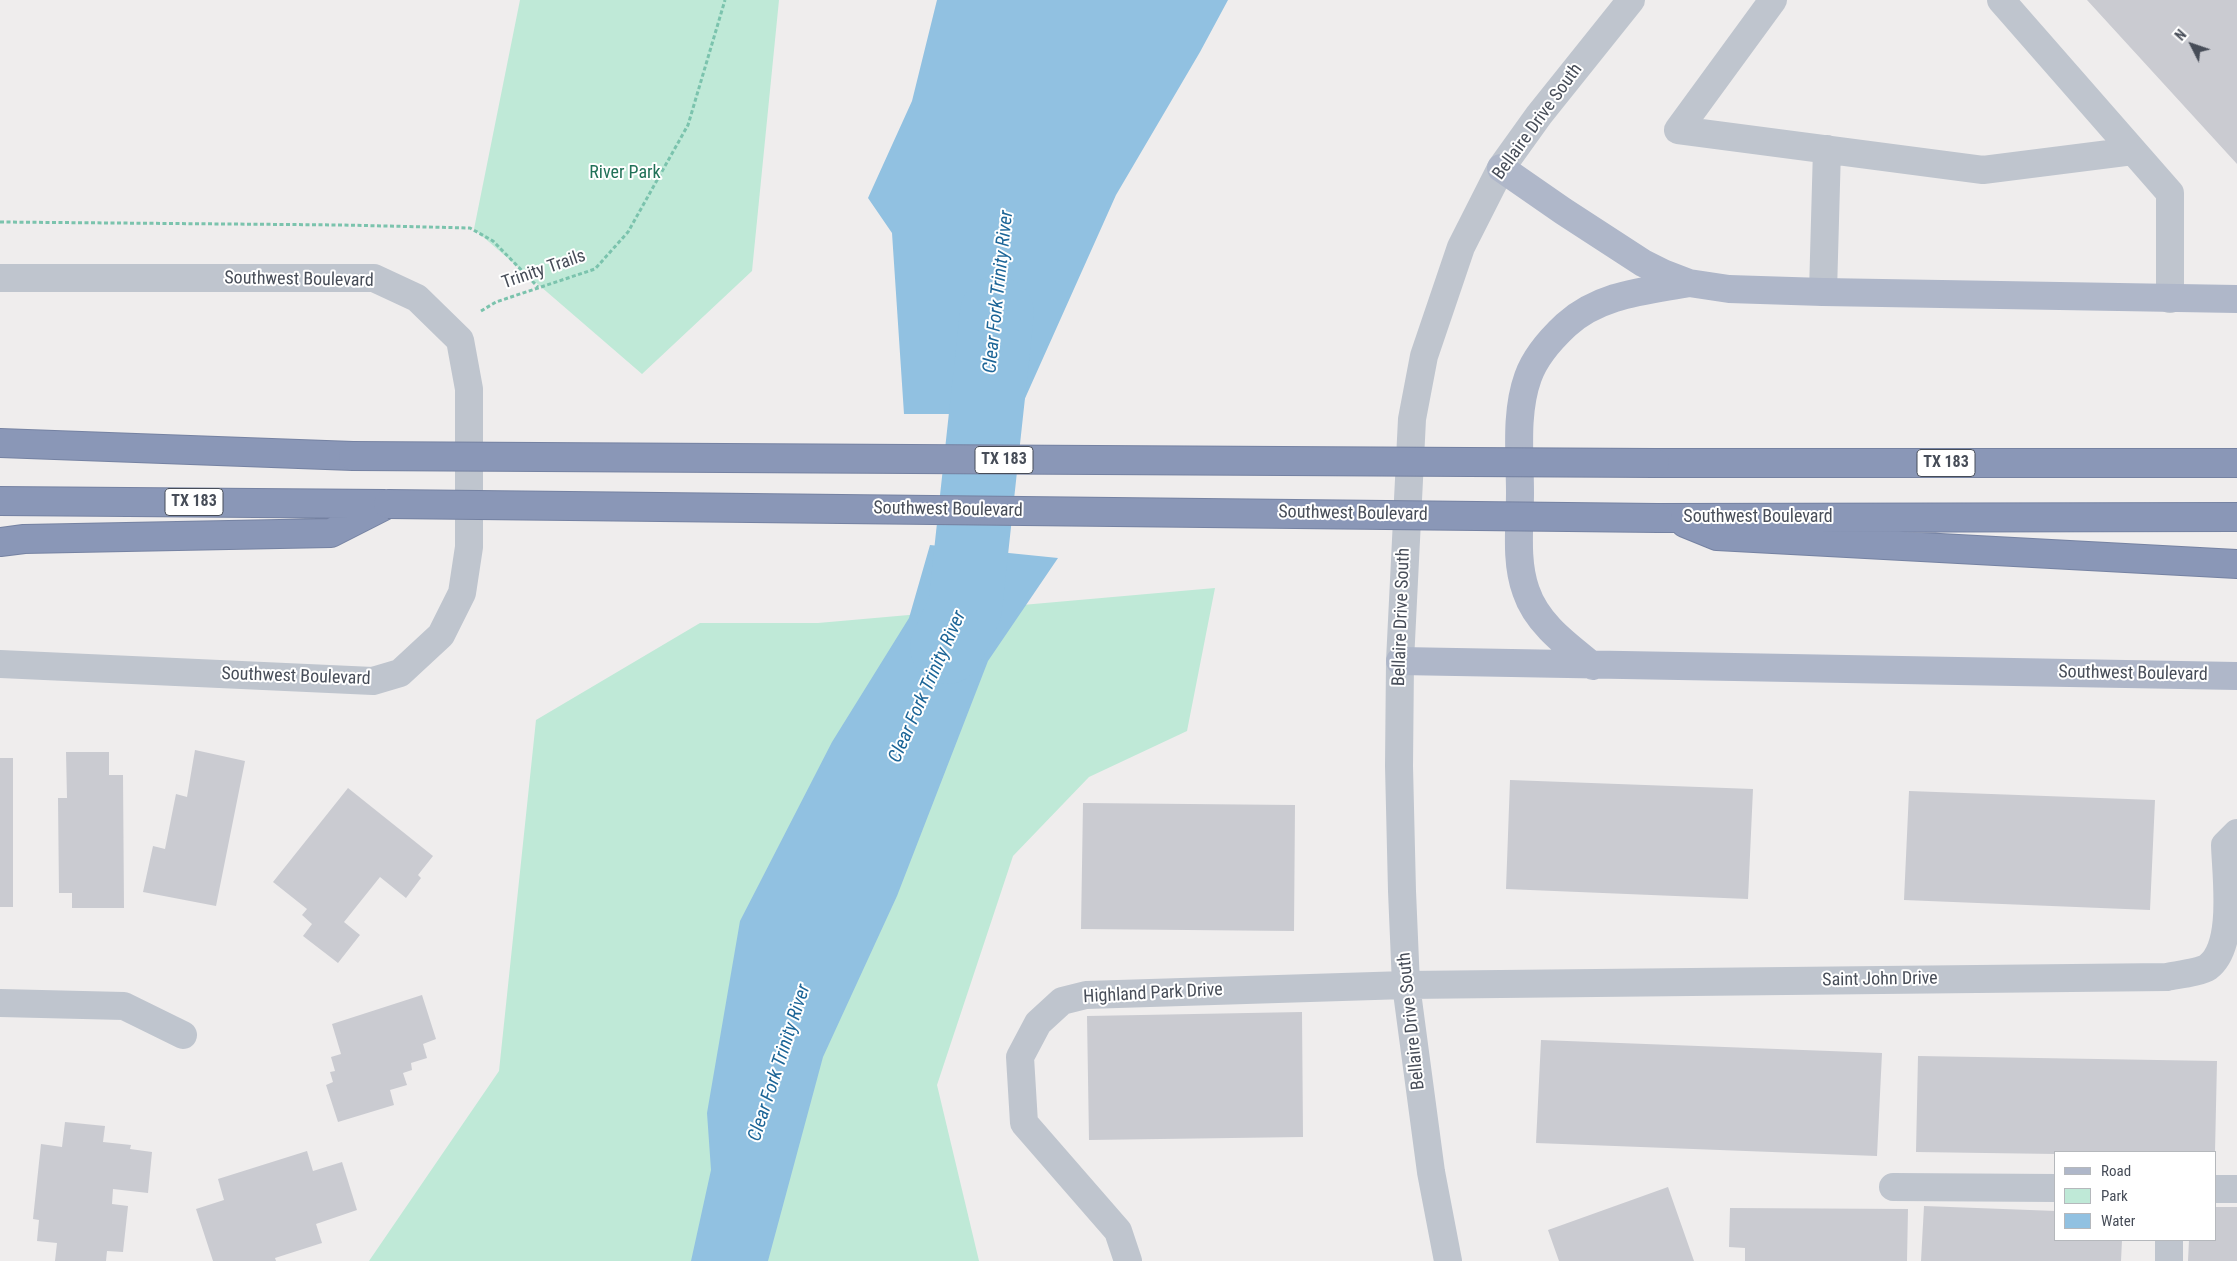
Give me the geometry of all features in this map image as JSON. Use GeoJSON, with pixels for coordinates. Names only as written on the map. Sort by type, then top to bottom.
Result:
{"type":"FeatureCollection","features":[{"type":"Feature","properties":{"kind":"highway","name":"TX 183"},"geometry":{"type":"LineString","coordinates":[[0,443],[353,456],[2237,464]]}},
{"type":"Feature","properties":{"kind":"highway","name":"Southwest Boulevard"},"geometry":{"type":"LineString","coordinates":[[0,501],[1665,517],[2237,517]]}},
{"type":"Feature","properties":{"kind":"highway"},"geometry":{"type":"LineString","coordinates":[[0,542],[24,539],[331,533],[388,504]]}},
{"type":"Feature","properties":{"kind":"highway"},"geometry":{"type":"LineString","coordinates":[[1665,517],[1717,536],[2237,564]]}},
{"type":"Feature","properties":{"kind":"main road"},"geometry":{"type":"LineString","coordinates":[[1501,168],[1563,211],[1643,262],[1663,273],[1689,283],[1729,289],[1823,292],[2237,299]]}},
{"type":"Feature","properties":{"kind":"main road"},"geometry":{"type":"LineString","coordinates":[[1593,666],[1560,639],[1539,617],[1526,592],[1520,565],[1521,409],[1528,376],[1544,348],[1567,325],[1590,308],[1618,296],[1689,283]]}},
{"type":"Feature","properties":{"kind":"main road","name":"Southwest Boulevard"},"geometry":{"type":"LineString","coordinates":[[1400,661],[1593,666],[2237,676]]}},
{"type":"Feature","properties":{"kind":"street","name":"Bellaire Drive South"},"geometry":{"type":"LineString","coordinates":[[1448,1261],[1431,1172],[1406,985],[1399,766],[1400,661],[1412,419],[1424,356],[1461,247],[1501,168],[1539,115],[1631,0]]}},
{"type":"Feature","properties":{"kind":"street"},"geometry":{"type":"LineString","coordinates":[[1773,0],[1678,130],[1983,170],[2133,151]]}},
{"type":"Feature","properties":{"kind":"street"},"geometry":{"type":"LineString","coordinates":[[2002,0],[2170,193],[2170,299]]}},
{"type":"Feature","properties":{"kind":"street"},"geometry":{"type":"LineString","coordinates":[[1823,292],[1827,150]]}},
{"type":"Feature","properties":{"kind":"street","name":"Southwest Boulevard"},"geometry":{"type":"LineString","coordinates":[[0,278],[374,278],[417,298],[460,340],[469,389],[469,547],[462,594],[441,635],[400,673],[373,681],[0,664]]}},
{"type":"Feature","properties":{"kind":"street","name":"Saint John Drive"},"geometry":{"type":"LineString","coordinates":[[1406,985],[2167,976],[2207,968],[2220,953],[2227,922],[2225,845],[2237,834]]}},
{"type":"Feature","properties":{"kind":"street","name":"Highland Park Drive"},"geometry":{"type":"LineString","coordinates":[[1128,1261],[1118,1231],[1024,1124],[1020,1057],[1038,1023],[1062,1000],[1086,995],[1406,985]]}},
{"type":"Feature","properties":{"kind":"street"},"geometry":{"type":"LineString","coordinates":[[0,1003],[124,1006],[183,1035]]}},
{"type":"Feature","properties":{"kind":"street"},"geometry":{"type":"LineString","coordinates":[[1893,1187],[2054,1188]]}},
{"type":"Feature","properties":{"kind":"street"},"geometry":{"type":"LineString","coordinates":[[2217,1189],[2237,1189]]}},
{"type":"Feature","properties":{"kind":"street"},"geometry":{"type":"LineString","coordinates":[[2169,1241],[2169,1261]]}},
{"type":"Feature","properties":{"kind":"path","name":"Trinity Trails"},"geometry":{"type":"LineString","coordinates":[[449,330],[496,302],[595,269],[628,232],[688,125],[725,0]]}},
{"type":"Feature","properties":{"kind":"path"},"geometry":{"type":"LineString","coordinates":[[0,222],[361,225],[470,228],[493,241],[538,287]]}},
{"type":"Feature","properties":{"kind":"green space","name":"River Park"},"geometry":{"type":"Polygon","coordinates":[[[520,0],[779,0],[752,271],[642,374],[474,229],[520,0]]]}},
{"type":"Feature","properties":{"kind":"green space"},"geometry":{"type":"Polygon","coordinates":[[[1215,588],[1187,731],[1089,777],[1013,856],[937,1085],[979,1261],[369,1261],[499,1071],[536,720],[700,623],[818,623],[1215,588]]]}},
{"type":"Feature","properties":{"kind":"water"},"geometry":{"type":"Polygon","coordinates":[[[937,0],[1228,0],[1200,52],[1116,195],[1018,414],[904,414],[892,233],[868,198],[912,101],[937,0]]]}},
{"type":"Feature","properties":{"kind":"water"},"geometry":{"type":"Polygon","coordinates":[[[930,545],[1058,558],[988,661],[897,896],[823,1057],[768,1261],[691,1261],[711,1170],[707,1113],[740,921],[832,742],[909,618],[930,545]]]}},
{"type":"Feature","properties":{"kind":"building"},"geometry":{"type":"Polygon","coordinates":[[[2087,0],[2237,0],[2237,164],[2087,0]]]}},
{"type":"Feature","properties":{"kind":"building"},"geometry":{"type":"Polygon","coordinates":[[[195,750],[245,761],[216,906],[143,892],[153,846],[165,849],[176,794],[187,797],[195,750]]]}},
{"type":"Feature","properties":{"kind":"building"},"geometry":{"type":"Polygon","coordinates":[[[66,752],[109,752],[109,775],[123,775],[124,908],[72,908],[72,893],[59,893],[58,798],[67,798],[66,752]]]}},
{"type":"Feature","properties":{"kind":"building"},"geometry":{"type":"Polygon","coordinates":[[[0,758],[13,758],[13,907],[0,907],[0,758]]]}},
{"type":"Feature","properties":{"kind":"building"},"geometry":{"type":"Polygon","coordinates":[[[1510,780],[1753,789],[1748,899],[1506,889],[1510,780]]]}},
{"type":"Feature","properties":{"kind":"building"},"geometry":{"type":"Polygon","coordinates":[[[348,788],[433,856],[418,875],[421,878],[406,898],[380,877],[344,922],[360,935],[338,963],[303,936],[312,924],[302,915],[307,909],[273,882],[348,788]]]}},
{"type":"Feature","properties":{"kind":"building"},"geometry":{"type":"Polygon","coordinates":[[[1909,791],[2155,800],[2150,910],[1904,900],[1909,791]]]}},
{"type":"Feature","properties":{"kind":"building"},"geometry":{"type":"Polygon","coordinates":[[[1083,803],[1295,805],[1294,931],[1081,929],[1083,803]]]}},
{"type":"Feature","properties":{"kind":"building"},"geometry":{"type":"Polygon","coordinates":[[[422,995],[436,1039],[423,1044],[427,1058],[411,1063],[412,1070],[403,1073],[407,1085],[390,1090],[394,1105],[338,1122],[326,1085],[333,1082],[330,1072],[335,1071],[331,1057],[341,1054],[332,1024],[422,995]]]}},
{"type":"Feature","properties":{"kind":"building"},"geometry":{"type":"Polygon","coordinates":[[[1302,1012],[1303,1137],[1089,1140],[1087,1016],[1302,1012]]]}},
{"type":"Feature","properties":{"kind":"building"},"geometry":{"type":"Polygon","coordinates":[[[1541,1040],[1882,1053],[1877,1156],[1536,1143],[1541,1040]]]}},
{"type":"Feature","properties":{"kind":"building"},"geometry":{"type":"Polygon","coordinates":[[[1918,1056],[2217,1061],[2215,1151],[2054,1151],[2054,1154],[1916,1152],[1918,1056]]]}},
{"type":"Feature","properties":{"kind":"building"},"geometry":{"type":"Polygon","coordinates":[[[65,1122],[105,1126],[103,1142],[131,1145],[130,1149],[152,1152],[148,1193],[113,1189],[112,1204],[128,1206],[123,1252],[107,1251],[106,1261],[55,1261],[57,1243],[37,1241],[39,1220],[33,1219],[41,1144],[62,1147],[65,1122]]]}},
{"type":"Feature","properties":{"kind":"building"},"geometry":{"type":"Polygon","coordinates":[[[307,1151],[313,1171],[342,1162],[357,1210],[316,1224],[322,1243],[275,1258],[276,1261],[213,1261],[196,1209],[224,1200],[218,1179],[307,1151]]]}},
{"type":"Feature","properties":{"kind":"building"},"geometry":{"type":"Polygon","coordinates":[[[1668,1187],[1694,1261],[1559,1261],[1548,1230],[1668,1187]]]}},
{"type":"Feature","properties":{"kind":"building"},"geometry":{"type":"Polygon","coordinates":[[[1924,1206],[2054,1211],[2054,1241],[2122,1241],[2121,1261],[1921,1261],[1924,1206]]]}},
{"type":"Feature","properties":{"kind":"building"},"geometry":{"type":"Polygon","coordinates":[[[2217,1207],[2237,1207],[2237,1261],[2188,1261],[2189,1241],[2217,1241],[2217,1207]]]}},
{"type":"Feature","properties":{"kind":"building"},"geometry":{"type":"Polygon","coordinates":[[[1730,1208],[1908,1209],[1907,1261],[1745,1261],[1745,1248],[1729,1247],[1730,1208]]]}},
{"type":"Feature","properties":{"kind":"waterway","name":"Clear Fork Trinity River"},"geometry":{"type":"LineString","coordinates":[[947,647],[965,608],[997,313]]}}]}
